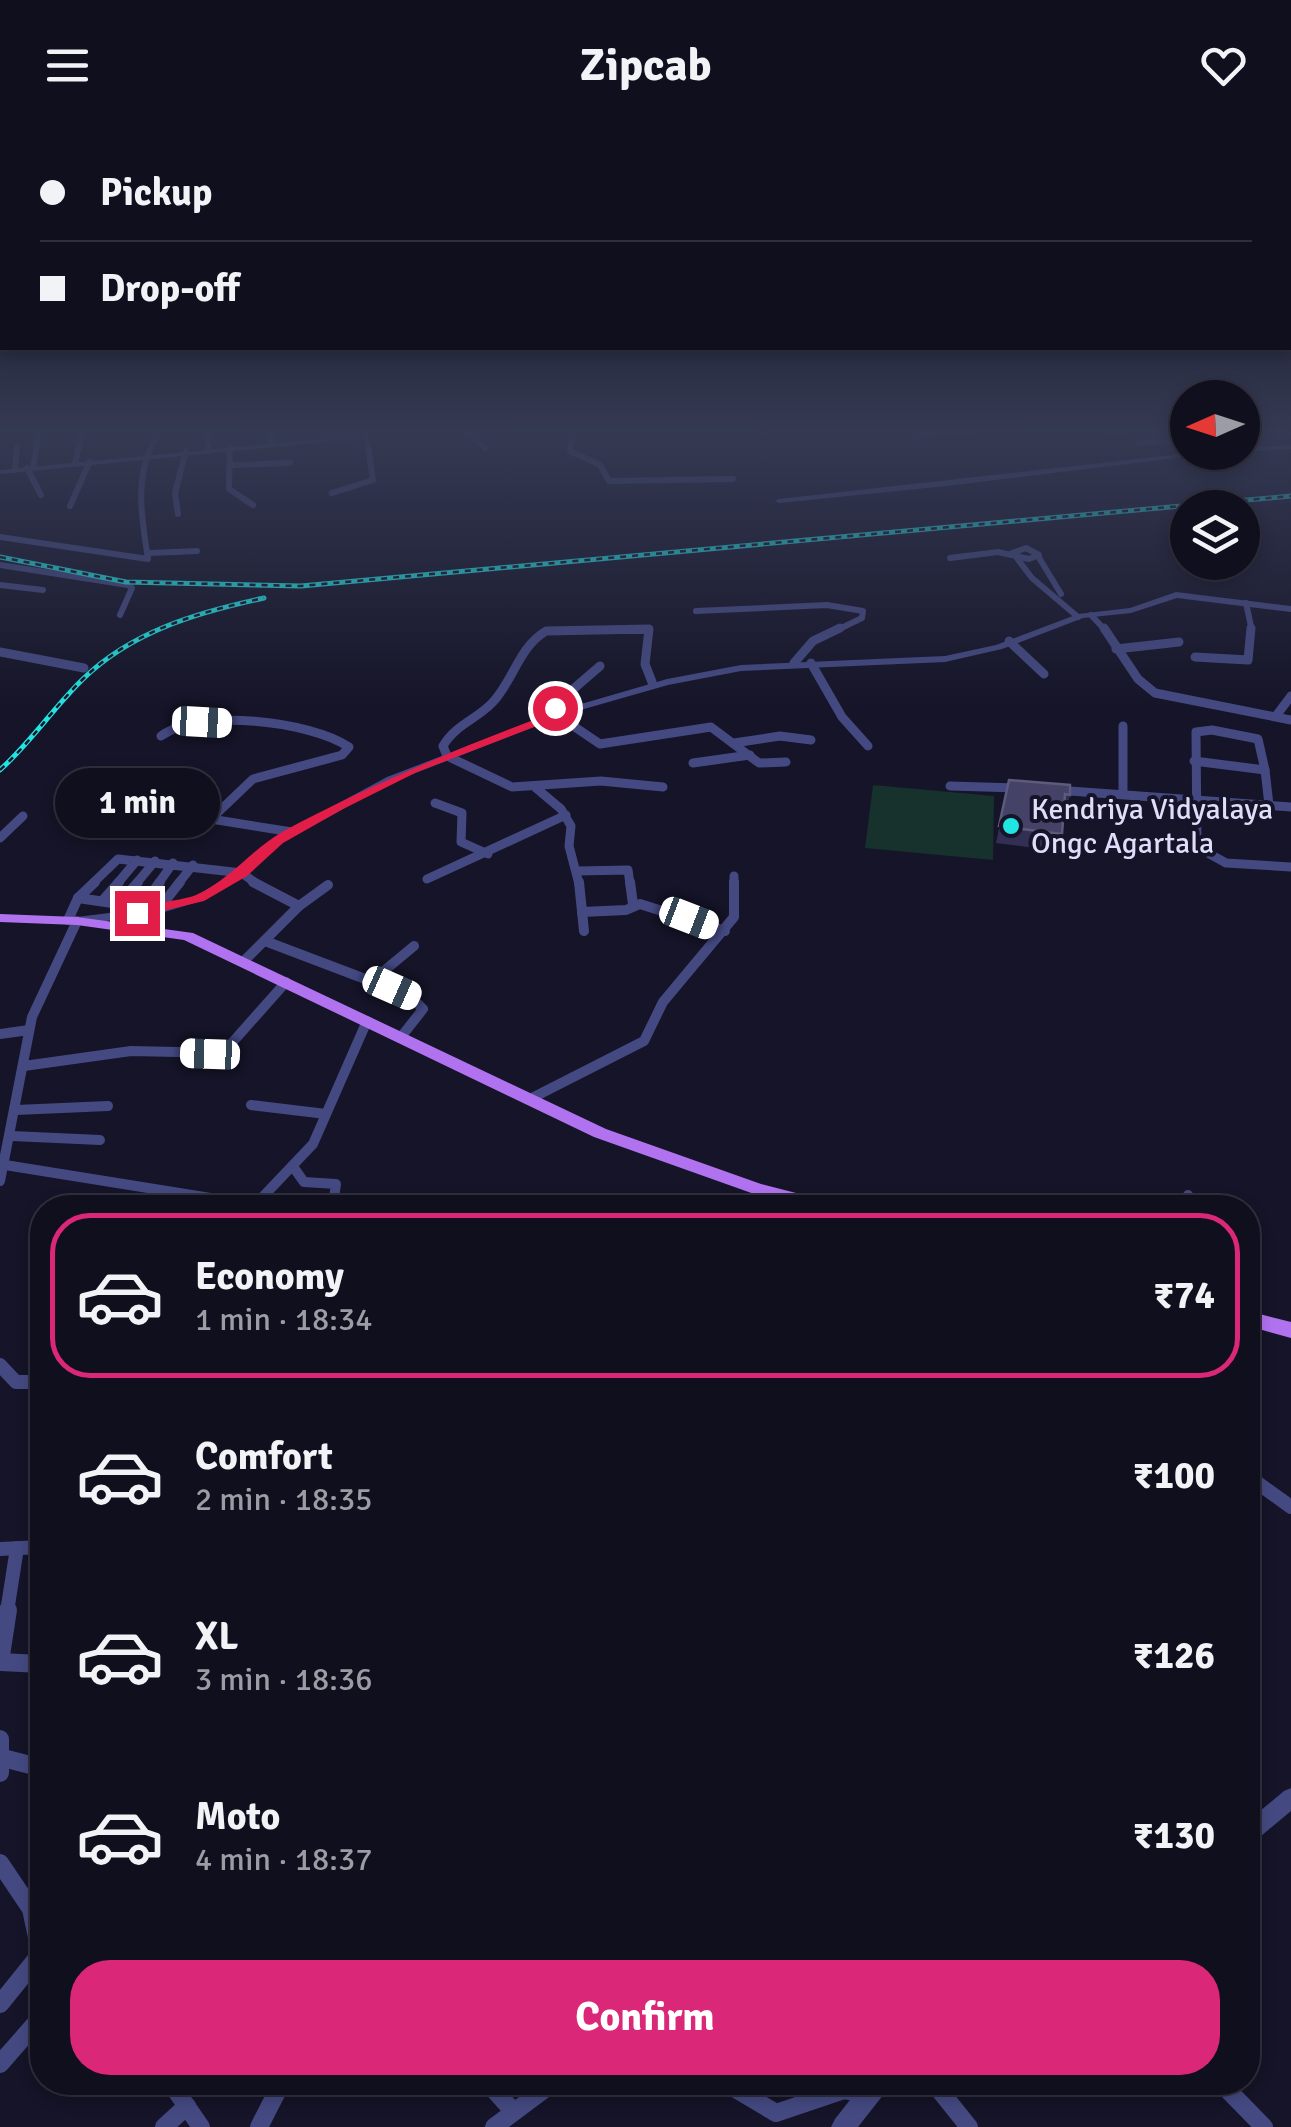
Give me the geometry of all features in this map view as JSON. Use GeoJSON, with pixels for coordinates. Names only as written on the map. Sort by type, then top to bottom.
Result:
{"type":"FeatureCollection","features":[{"type":"Feature","properties":{"kind":"main road"},"geometry":{"type":"LineString","coordinates":[[0,918],[72,920],[188,936],[600,1133],[781,1195]]}},
{"type":"Feature","properties":{"kind":"main road"},"geometry":{"type":"LineString","coordinates":[[1260,1321],[1291,1330]]}},
{"type":"Feature","properties":{"kind":"street"},"geometry":{"type":"LineString","coordinates":[[142,523],[149,556],[142,571]]}},
{"type":"Feature","properties":{"kind":"street"},"geometry":{"type":"LineString","coordinates":[[0,537],[149,556],[197,551]]}},
{"type":"Feature","properties":{"kind":"street"},"geometry":{"type":"LineString","coordinates":[[1014,555],[1027,573],[1084,616],[1110,630],[1120,659],[1154,693],[1291,720]]}},
{"type":"Feature","properties":{"kind":"street"},"geometry":{"type":"LineString","coordinates":[[950,558],[1038,556],[1050,583],[1084,616]]}},
{"type":"Feature","properties":{"kind":"street"},"geometry":{"type":"LineString","coordinates":[[0,565],[128,585],[132,588],[120,614]]}},
{"type":"Feature","properties":{"kind":"street"},"geometry":{"type":"LineString","coordinates":[[0,585],[43,590]]}},
{"type":"Feature","properties":{"kind":"street"},"geometry":{"type":"LineString","coordinates":[[72,920],[128,910],[158,910],[200,898],[242,873],[292,832],[447,756],[561,711],[652,682],[741,668],[945,659],[1084,616],[1130,610],[1176,595],[1291,610]]}},
{"type":"Feature","properties":{"kind":"street"},"geometry":{"type":"LineString","coordinates":[[1195,657],[1248,660],[1253,636],[1246,603]]}},
{"type":"Feature","properties":{"kind":"street"},"geometry":{"type":"LineString","coordinates":[[696,611],[827,605],[863,611],[862,618],[813,641],[794,663]]}},
{"type":"Feature","properties":{"kind":"street"},"geometry":{"type":"LineString","coordinates":[[447,756],[446,739],[494,702],[541,633],[649,629],[644,664],[652,682]]}},
{"type":"Feature","properties":{"kind":"street"},"geometry":{"type":"LineString","coordinates":[[1009,641],[1044,674]]}},
{"type":"Feature","properties":{"kind":"street"},"geometry":{"type":"LineString","coordinates":[[1116,649],[1178,642]]}},
{"type":"Feature","properties":{"kind":"street"},"geometry":{"type":"LineString","coordinates":[[0,652],[84,668]]}},
{"type":"Feature","properties":{"kind":"street"},"geometry":{"type":"LineString","coordinates":[[561,711],[728,666],[811,664]]}},
{"type":"Feature","properties":{"kind":"street"},"geometry":{"type":"LineString","coordinates":[[811,664],[842,717],[868,746]]}},
{"type":"Feature","properties":{"kind":"street"},"geometry":{"type":"LineString","coordinates":[[600,666],[556,704],[600,744],[706,727],[762,764],[786,762]]}},
{"type":"Feature","properties":{"kind":"street"},"geometry":{"type":"LineString","coordinates":[[1276,716],[1291,696]]}},
{"type":"Feature","properties":{"kind":"street"},"geometry":{"type":"LineString","coordinates":[[161,736],[184,723],[232,724],[316,732],[348,748],[342,755],[253,780],[211,819]]}},
{"type":"Feature","properties":{"kind":"street"},"geometry":{"type":"LineString","coordinates":[[1123,793],[1124,726]]}},
{"type":"Feature","properties":{"kind":"street"},"geometry":{"type":"LineString","coordinates":[[1269,804],[1262,741],[1212,730],[1195,734],[1196,847],[1202,855],[1218,862],[1291,868]]}},
{"type":"Feature","properties":{"kind":"street"},"geometry":{"type":"LineString","coordinates":[[734,744],[780,736],[811,740]]}},
{"type":"Feature","properties":{"kind":"street"},"geometry":{"type":"LineString","coordinates":[[693,764],[750,755]]}},
{"type":"Feature","properties":{"kind":"street"},"geometry":{"type":"LineString","coordinates":[[447,756],[502,784],[536,788],[601,782],[663,787]]}},
{"type":"Feature","properties":{"kind":"street"},"geometry":{"type":"LineString","coordinates":[[1194,761],[1265,770]]}},
{"type":"Feature","properties":{"kind":"street"},"geometry":{"type":"LineString","coordinates":[[950,786],[1032,789]]}},
{"type":"Feature","properties":{"kind":"street"},"geometry":{"type":"LineString","coordinates":[[536,788],[566,815],[571,826],[570,854],[578,871],[584,931]]}},
{"type":"Feature","properties":{"kind":"street"},"geometry":{"type":"LineString","coordinates":[[1049,789],[1291,807]]}},
{"type":"Feature","properties":{"kind":"street"},"geometry":{"type":"LineString","coordinates":[[436,803],[462,813],[461,842],[488,854]]}},
{"type":"Feature","properties":{"kind":"street"},"geometry":{"type":"LineString","coordinates":[[173,813],[292,832]]}},
{"type":"Feature","properties":{"kind":"street"},"geometry":{"type":"LineString","coordinates":[[427,879],[566,815]]}},
{"type":"Feature","properties":{"kind":"street"},"geometry":{"type":"LineString","coordinates":[[0,838],[22,816]]}},
{"type":"Feature","properties":{"kind":"street"},"geometry":{"type":"LineString","coordinates":[[104,899],[137,860]]}},
{"type":"Feature","properties":{"kind":"street"},"geometry":{"type":"LineString","coordinates":[[0,1181],[12,1136],[29,1030],[78,898],[115,861],[155,861],[242,873],[270,894],[299,906]]}},
{"type":"Feature","properties":{"kind":"street"},"geometry":{"type":"LineString","coordinates":[[128,910],[155,861]]}},
{"type":"Feature","properties":{"kind":"street"},"geometry":{"type":"LineString","coordinates":[[128,910],[173,863]]}},
{"type":"Feature","properties":{"kind":"street"},"geometry":{"type":"LineString","coordinates":[[158,910],[193,865]]}},
{"type":"Feature","properties":{"kind":"street"},"geometry":{"type":"LineString","coordinates":[[578,871],[628,870],[633,904]]}},
{"type":"Feature","properties":{"kind":"street"},"geometry":{"type":"LineString","coordinates":[[530,1099],[644,1041],[663,1002],[702,950],[725,931],[737,906],[734,876]]}},
{"type":"Feature","properties":{"kind":"street"},"geometry":{"type":"LineString","coordinates":[[242,962],[299,906],[328,885]]}},
{"type":"Feature","properties":{"kind":"street"},"geometry":{"type":"LineString","coordinates":[[78,898],[104,899],[128,910]]}},
{"type":"Feature","properties":{"kind":"street"},"geometry":{"type":"LineString","coordinates":[[582,912],[626,910],[633,904]]}},
{"type":"Feature","properties":{"kind":"street"},"geometry":{"type":"LineString","coordinates":[[633,904],[725,931]]}},
{"type":"Feature","properties":{"kind":"street"},"geometry":{"type":"LineString","coordinates":[[265,941],[373,980],[423,1008],[401,1038]]}},
{"type":"Feature","properties":{"kind":"street"},"geometry":{"type":"LineString","coordinates":[[373,980],[414,946]]}},
{"type":"Feature","properties":{"kind":"street"},"geometry":{"type":"LineString","coordinates":[[24,1066],[122,1052],[223,1053],[286,982]]}},
{"type":"Feature","properties":{"kind":"street"},"geometry":{"type":"LineString","coordinates":[[265,1195],[313,1144],[367,1021]]}},
{"type":"Feature","properties":{"kind":"street"},"geometry":{"type":"LineString","coordinates":[[0,1034],[29,1030]]}},
{"type":"Feature","properties":{"kind":"street"},"geometry":{"type":"LineString","coordinates":[[251,1105],[326,1114]]}},
{"type":"Feature","properties":{"kind":"street"},"geometry":{"type":"LineString","coordinates":[[16,1110],[108,1106]]}},
{"type":"Feature","properties":{"kind":"street"},"geometry":{"type":"LineString","coordinates":[[12,1136],[100,1140]]}},
{"type":"Feature","properties":{"kind":"street"},"geometry":{"type":"LineString","coordinates":[[5,1166],[185,1195]]}},
{"type":"Feature","properties":{"kind":"street"},"geometry":{"type":"LineString","coordinates":[[294,1168],[304,1182],[336,1184],[335,1195]]}},
{"type":"Feature","properties":{"kind":"street"},"geometry":{"type":"LineString","coordinates":[[0,1364],[16,1382],[30,1382]]}},
{"type":"Feature","properties":{"kind":"street"},"geometry":{"type":"LineString","coordinates":[[1260,1485],[1291,1507]]}},
{"type":"Feature","properties":{"kind":"street"},"geometry":{"type":"LineString","coordinates":[[0,1549],[30,1547]]}},
{"type":"Feature","properties":{"kind":"street"},"geometry":{"type":"LineString","coordinates":[[17,1548],[0,1662],[30,1663]]}},
{"type":"Feature","properties":{"kind":"street"},"geometry":{"type":"LineString","coordinates":[[0,1738],[2,1766],[30,1767]]}},
{"type":"Feature","properties":{"kind":"street"},"geometry":{"type":"LineString","coordinates":[[1260,1824],[1291,1798]]}},
{"type":"Feature","properties":{"kind":"street"},"geometry":{"type":"LineString","coordinates":[[0,1863],[30,1908]]}},
{"type":"Feature","properties":{"kind":"street"},"geometry":{"type":"LineString","coordinates":[[0,2004],[30,1970]]}},
{"type":"Feature","properties":{"kind":"street"},"geometry":{"type":"LineString","coordinates":[[0,2064],[30,2030]]}},
{"type":"Feature","properties":{"kind":"street"},"geometry":{"type":"LineString","coordinates":[[179,2095],[201,2127]]}},
{"type":"Feature","properties":{"kind":"street"},"geometry":{"type":"LineString","coordinates":[[259,2127],[275,2095]]}},
{"type":"Feature","properties":{"kind":"street"},"geometry":{"type":"LineString","coordinates":[[499,2095],[512,2111]]}},
{"type":"Feature","properties":{"kind":"street"},"geometry":{"type":"LineString","coordinates":[[494,2127],[535,2095]]}},
{"type":"Feature","properties":{"kind":"street"},"geometry":{"type":"LineString","coordinates":[[746,2095],[776,2113],[822,2095]]}},
{"type":"Feature","properties":{"kind":"street"},"geometry":{"type":"LineString","coordinates":[[844,2127],[869,2095]]}},
{"type":"Feature","properties":{"kind":"street"},"geometry":{"type":"LineString","coordinates":[[944,2095],[969,2127]]}},
{"type":"Feature","properties":{"kind":"street"},"geometry":{"type":"LineString","coordinates":[[1233,2095],[1264,2127]]}},
{"type":"Feature","properties":{"kind":"street"},"geometry":{"type":"LineString","coordinates":[[164,2127],[187,2106]]}},
{"type":"Feature","properties":{"kind":"green space"},"geometry":{"type":"Polygon","coordinates":[[[873,785],[994,796],[993,860],[865,848],[873,785]]]}},
{"type":"Feature","properties":{"kind":"building"},"geometry":{"type":"Polygon","coordinates":[[[1009,780],[1070,785],[1070,795],[1065,794],[1062,834],[999,826],[1009,780]]]}},
{"type":"Feature","properties":{"kind":"railway"},"geometry":{"type":"LineString","coordinates":[[0,557],[126,582],[301,586],[992,523]]}},
{"type":"Feature","properties":{"kind":"railway"},"geometry":{"type":"LineString","coordinates":[[0,770],[83,679],[123,648],[191,617],[264,598]]}},
{"type":"Feature","properties":{"kind":"place","name":"Kendriya Vidyalaya Ongc Agartala"},"geometry":{"type":"Point","coordinates":[1011,826]}},
{"type":"Feature","properties":{"kind":"route"},"geometry":{"type":"LineString","coordinates":[[137,913],[200,898],[242,873],[278,840],[339,806],[412,769],[567,712],[555,708]]}}]}
